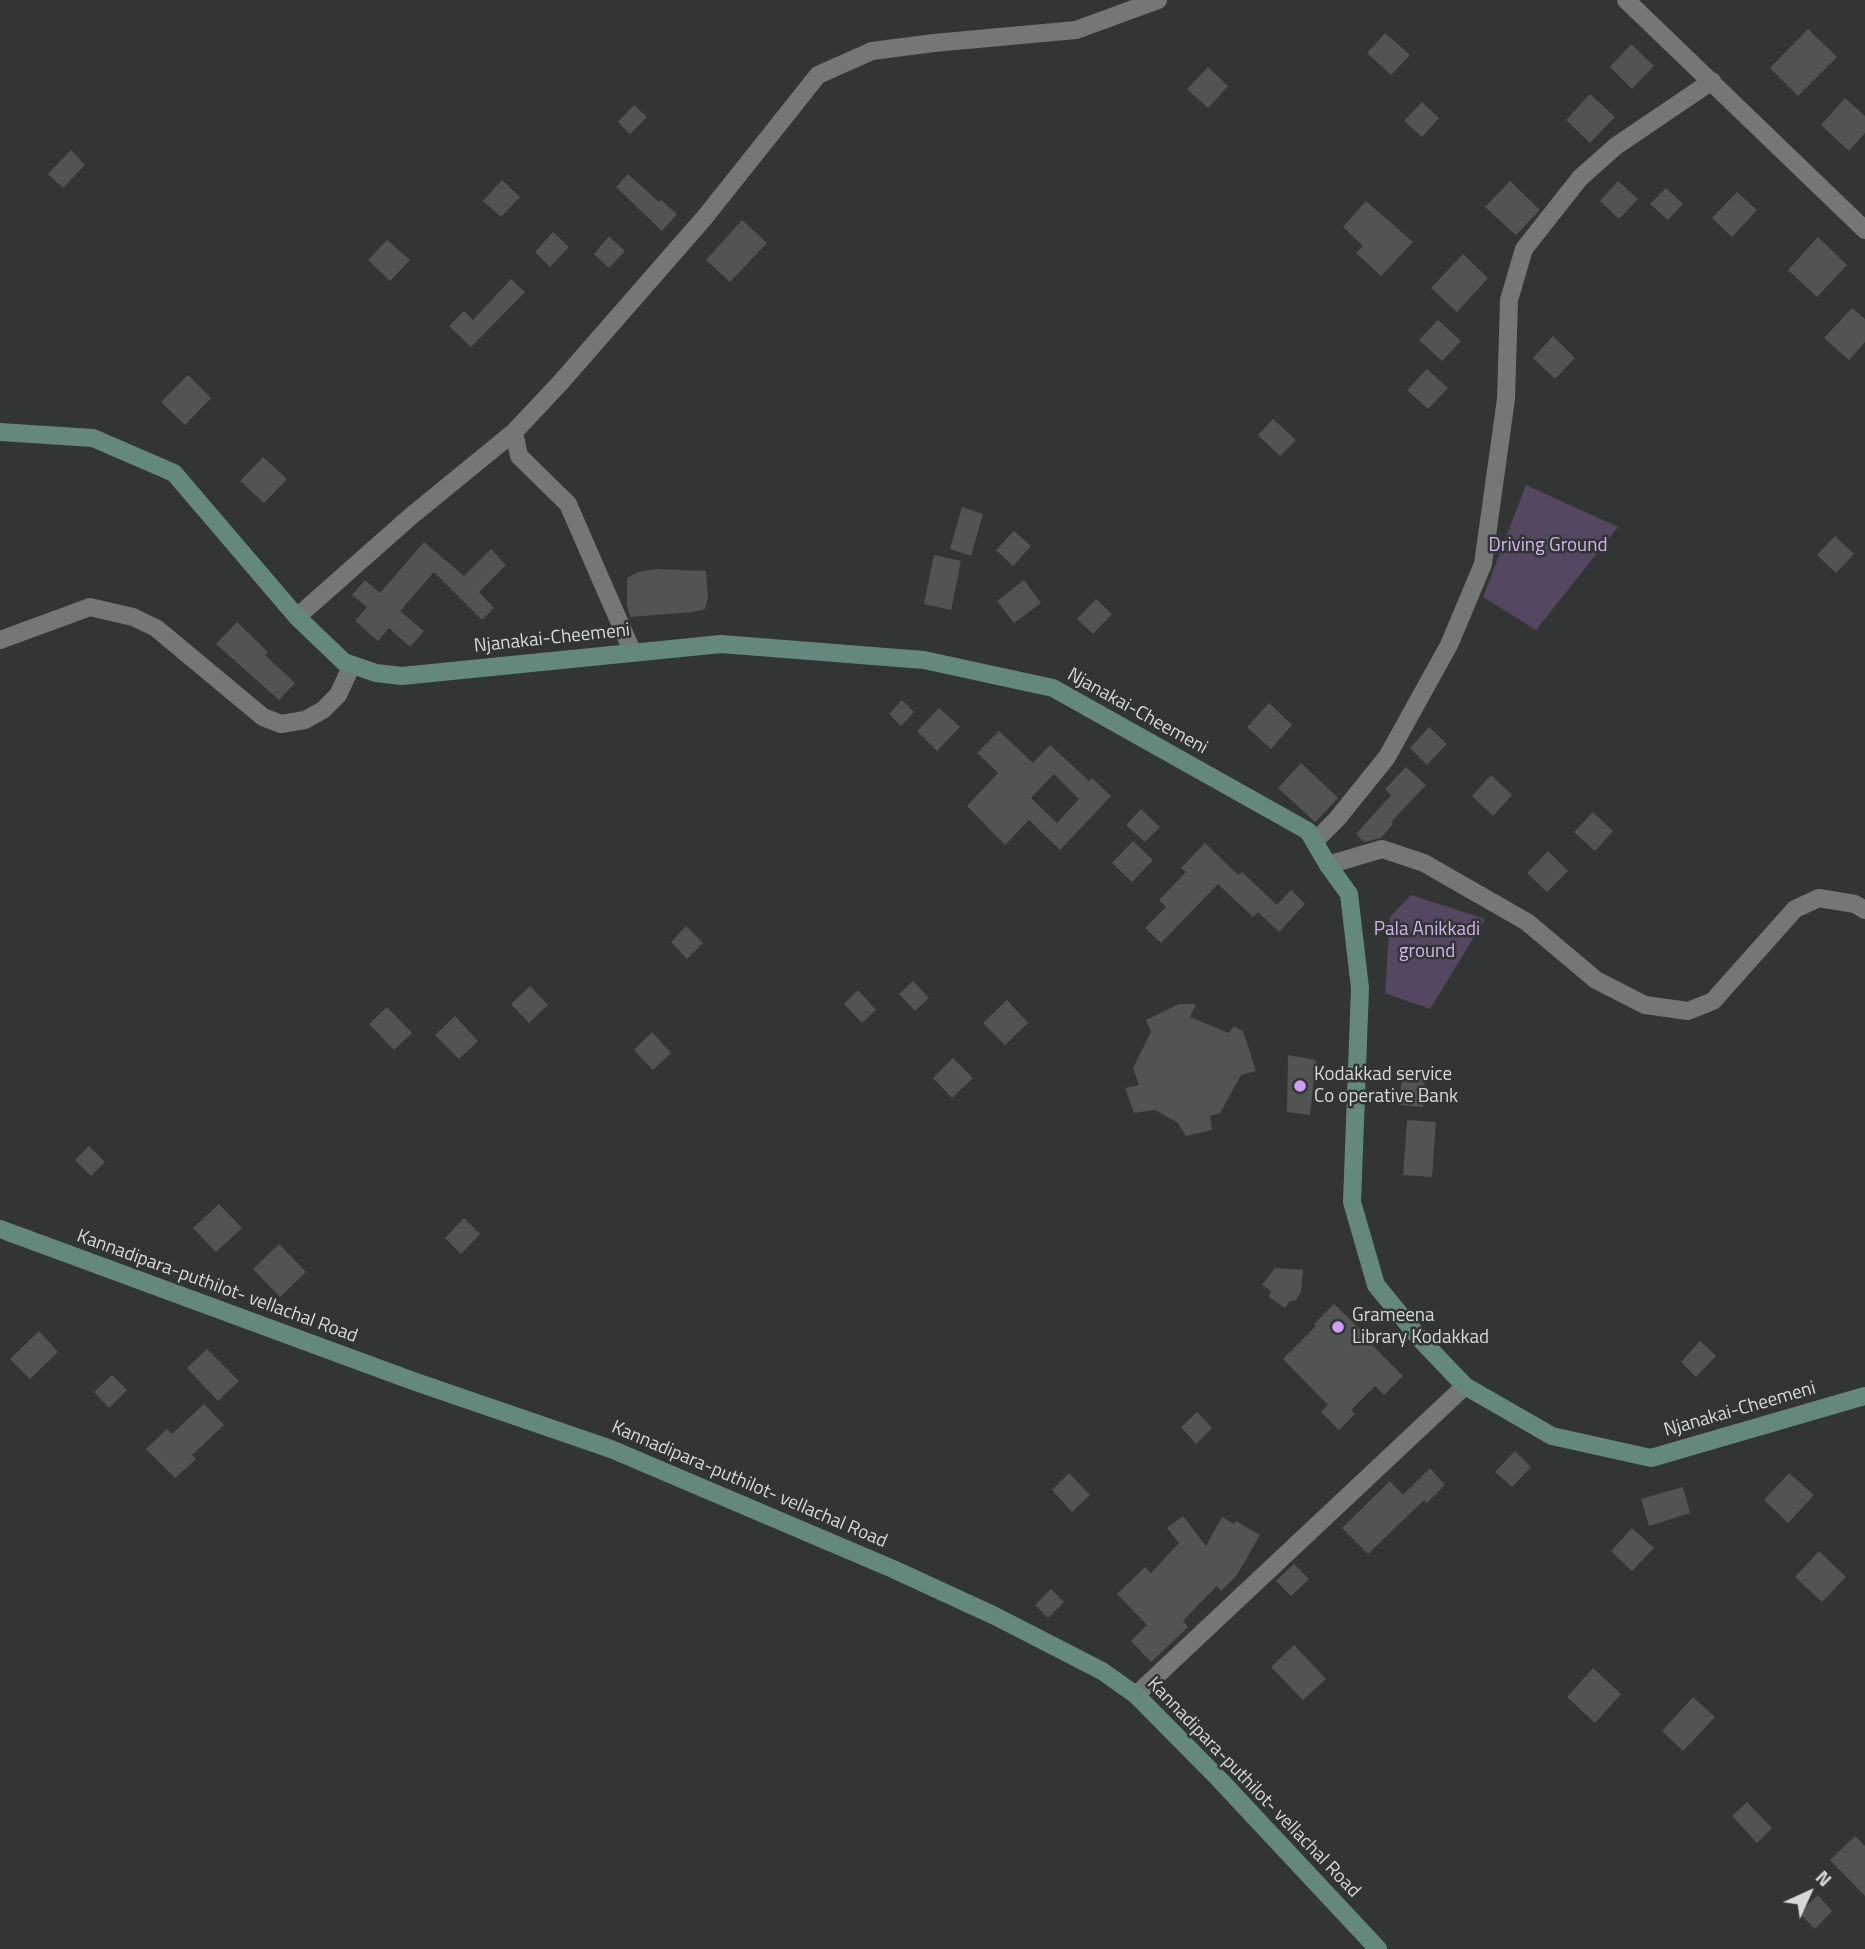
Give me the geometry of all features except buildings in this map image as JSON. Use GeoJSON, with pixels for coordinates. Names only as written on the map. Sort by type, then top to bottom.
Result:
{"type":"FeatureCollection","features":[{"type":"Feature","properties":{"kind":"main road","name":"Njanakai-Cheemeni"},"geometry":{"type":"LineString","coordinates":[[0,432],[93,438],[174,473],[297,617],[344,662],[376,673],[402,676],[721,644],[925,660],[1053,688],[1308,831],[1349,894],[1360,988],[1352,1202],[1376,1285],[1420,1340],[1465,1386],[1552,1436],[1651,1458],[1865,1395]]}},
{"type":"Feature","properties":{"kind":"main road","name":"Kannadipara-puthilot- vellachal Road"},"geometry":{"type":"LineString","coordinates":[[0,1229],[413,1381],[611,1449],[880,1563],[995,1616],[1102,1671],[1136,1695],[1220,1780],[1378,1949]]}},
{"type":"Feature","properties":{"kind":"street"},"geometry":{"type":"LineString","coordinates":[[297,617],[410,517],[514,432],[705,217],[818,75],[872,51],[1076,30],[1158,0]]}},
{"type":"Feature","properties":{"kind":"street"},"geometry":{"type":"LineString","coordinates":[[1626,0],[1865,230]]}},
{"type":"Feature","properties":{"kind":"street"},"geometry":{"type":"LineString","coordinates":[[1315,841],[1337,819],[1387,757],[1450,645],[1483,564],[1506,398],[1509,300],[1524,250],[1580,178],[1607,154],[1712,81]]}},
{"type":"Feature","properties":{"kind":"street"},"geometry":{"type":"LineString","coordinates":[[514,432],[519,456],[568,504],[632,652]]}},
{"type":"Feature","properties":{"kind":"street"},"geometry":{"type":"LineString","coordinates":[[0,639],[90,607],[133,617],[156,628],[263,717],[281,724],[305,720],[323,710],[338,695],[352,665]]}},
{"type":"Feature","properties":{"kind":"street"},"geometry":{"type":"LineString","coordinates":[[1328,864],[1382,849],[1424,863],[1527,922],[1596,980],[1645,1005],[1688,1011],[1713,1002],[1796,909],[1819,898],[1855,904],[1865,910]]}},
{"type":"Feature","properties":{"kind":"street"},"geometry":{"type":"LineString","coordinates":[[1136,1695],[1465,1386]]}},
{"type":"Feature","properties":{"kind":"green space","name":"Driving Ground"},"geometry":{"type":"Polygon","coordinates":[[[1526,485],[1618,527],[1536,630],[1483,597],[1526,485]]]}},
{"type":"Feature","properties":{"kind":"green space","name":"Pala Anikkadi ground"},"geometry":{"type":"Polygon","coordinates":[[[1411,895],[1485,919],[1430,1009],[1385,993],[1390,917],[1411,895]]]}},
{"type":"Feature","properties":{"kind":"place","name":"Kodakkad service Co operative Bank"},"geometry":{"type":"Point","coordinates":[1300,1086]}},
{"type":"Feature","properties":{"kind":"place","name":"Grameena Library Kodakkad"},"geometry":{"type":"Point","coordinates":[1338,1327]}}]}
